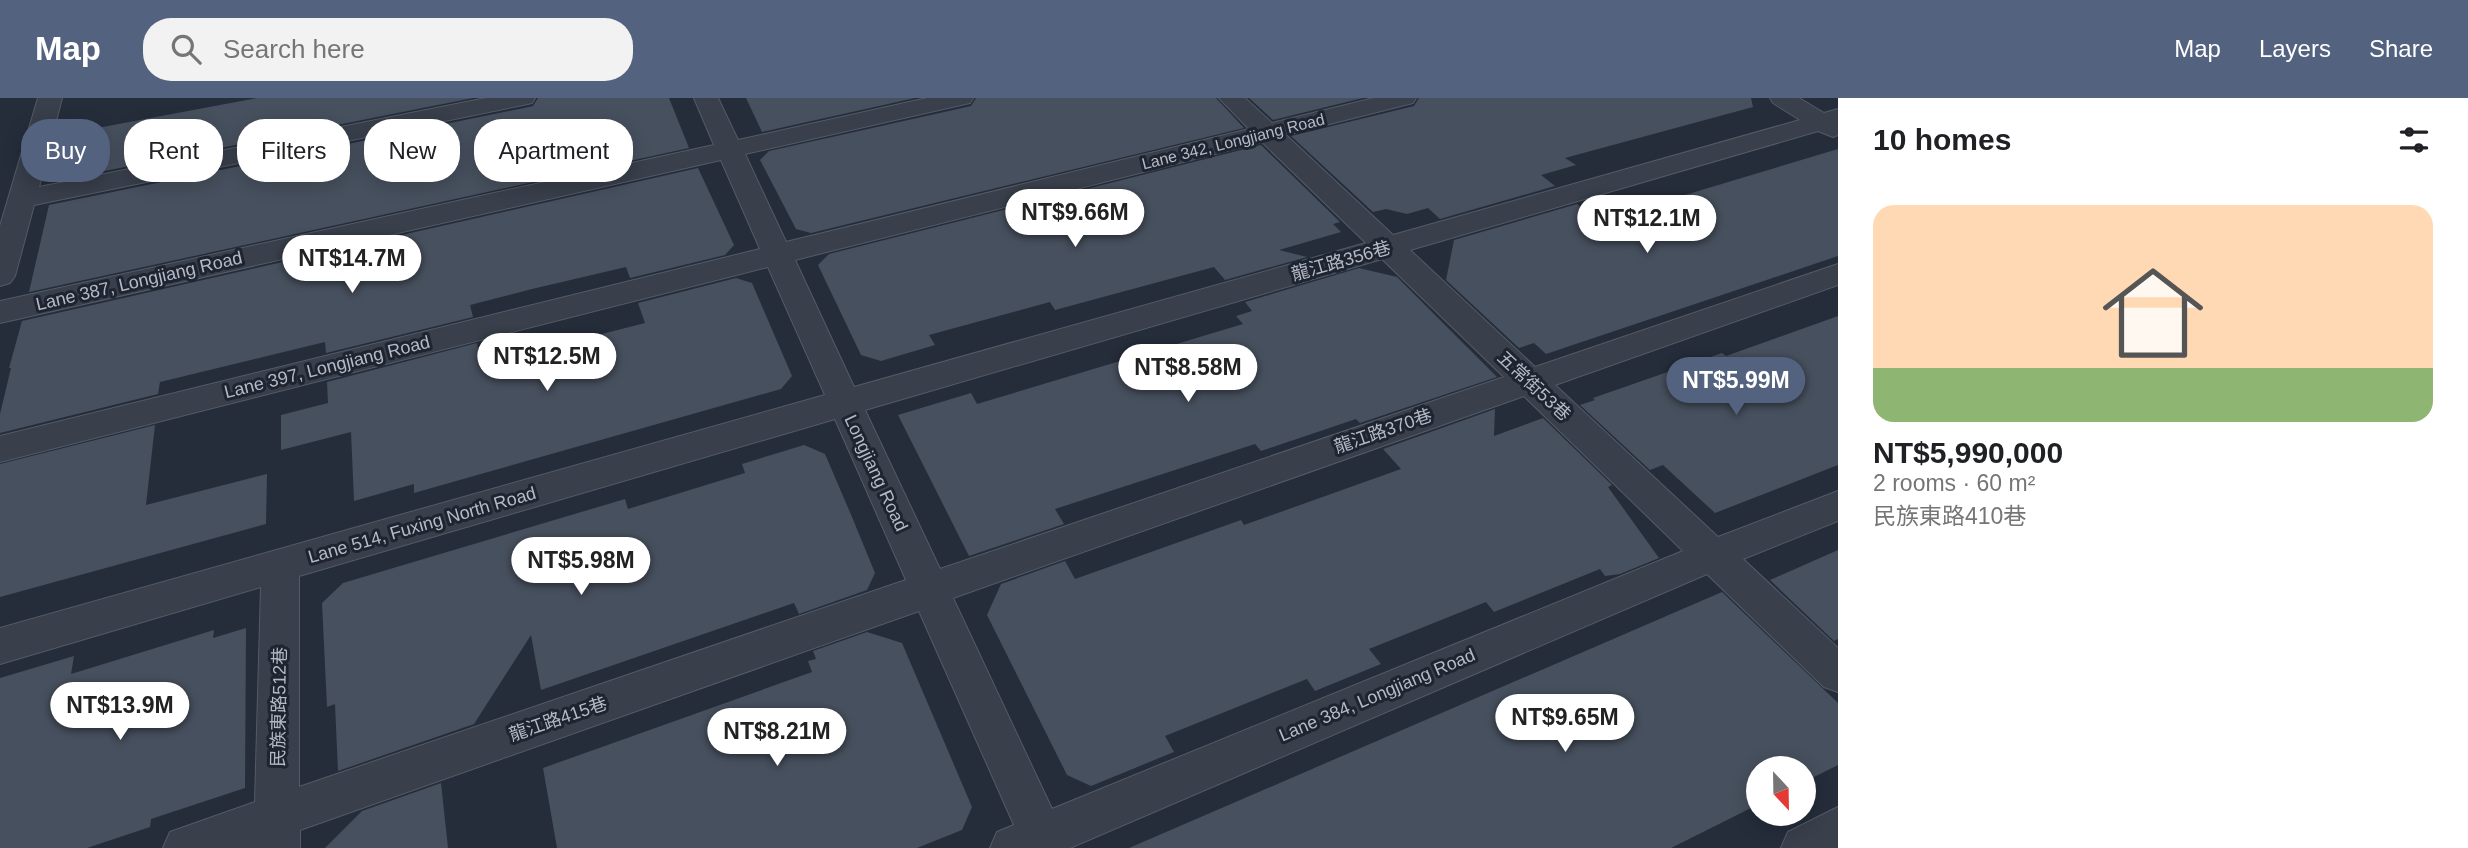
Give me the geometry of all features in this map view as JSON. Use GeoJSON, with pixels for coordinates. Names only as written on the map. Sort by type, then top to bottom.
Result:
{"type":"FeatureCollection","features":[{"type":"Feature","properties":{"kind":"street"},"geometry":{"type":"LineString","coordinates":[[0,276],[50,98]]}},
{"type":"Feature","properties":{"kind":"street"},"geometry":{"type":"LineString","coordinates":[[21,199],[523,98]]}},
{"type":"Feature","properties":{"kind":"street","name":"Longjiang Road"},"geometry":{"type":"LineString","coordinates":[[706,98],[929,589],[1034,844]]}},
{"type":"Feature","properties":{"kind":"street","name":"Lane 387, Longjiang Road"},"geometry":{"type":"LineString","coordinates":[[0,312],[961,98]]}},
{"type":"Feature","properties":{"kind":"street","name":"五常街53巷"},"geometry":{"type":"LineString","coordinates":[[1231,98],[1838,674]]}},
{"type":"Feature","properties":{"kind":"street","name":"Lane 342, Longjiang Road"},"geometry":{"type":"LineString","coordinates":[[776,255],[1404,98]]}},
{"type":"Feature","properties":{"kind":"street"},"geometry":{"type":"LineString","coordinates":[[1782,98],[1833,124]]}},
{"type":"Feature","properties":{"kind":"street","name":"龍江路356巷"},"geometry":{"type":"LineString","coordinates":[[844,404],[1388,247],[1833,124]]}},
{"type":"Feature","properties":{"kind":"street","name":"Lane 397, Longjiang Road"},"geometry":{"type":"LineString","coordinates":[[0,449],[776,255]]}},
{"type":"Feature","properties":{"kind":"street","name":"龍江路370巷"},"geometry":{"type":"LineString","coordinates":[[929,589],[1838,274]]}},
{"type":"Feature","properties":{"kind":"street","name":"Lane 514, Fuxing North Road"},"geometry":{"type":"LineString","coordinates":[[0,646],[844,404]]}},
{"type":"Feature","properties":{"kind":"street","name":"Lane 384, Longjiang Road"},"geometry":{"type":"LineString","coordinates":[[1034,844],[1713,555],[1838,506]]}},
{"type":"Feature","properties":{"kind":"street","name":"民族東路512巷"},"geometry":{"type":"LineString","coordinates":[[277,832],[280,565]]}},
{"type":"Feature","properties":{"kind":"street","name":"龍江路415巷"},"geometry":{"type":"LineString","coordinates":[[186,848],[277,832],[929,589]]}},
{"type":"Feature","properties":{"kind":"street"},"geometry":{"type":"LineString","coordinates":[[1804,848],[1838,829]]}},
{"type":"Feature","properties":{"kind":"building"},"geometry":{"type":"Polygon","coordinates":[[[257,98],[473,98],[350,122],[350,119],[237,119],[237,145],[223,148],[223,119],[145,119],[257,98]]]}},
{"type":"Feature","properties":{"kind":"building"},"geometry":{"type":"Polygon","coordinates":[[[538,98],[669,98],[689,148],[633,160],[633,119],[474,119],[474,182],[533,182],[29,292],[49,205],[162,182],[223,182],[223,169],[237,167],[237,182],[350,182],[350,144],[364,141],[364,182],[460,182],[460,121],[533,106],[538,98]]]}},
{"type":"Feature","properties":{"kind":"building"},"geometry":{"type":"Polygon","coordinates":[[[746,98],[915,98],[762,132],[746,98]]]}},
{"type":"Feature","properties":{"kind":"building"},"geometry":{"type":"Polygon","coordinates":[[[976,98],[1216,98],[1244,128],[811,233],[796,229],[760,160],[769,151],[971,106],[976,98]]]}},
{"type":"Feature","properties":{"kind":"building"},"geometry":{"type":"Polygon","coordinates":[[[1249,98],[1363,98],[1273,120],[1249,98]]]}},
{"type":"Feature","properties":{"kind":"building"},"geometry":{"type":"Polygon","coordinates":[[[1419,98],[1751,98],[1753,107],[1565,158],[1576,165],[1541,175],[1555,186],[1440,219],[1428,208],[1407,214],[1386,209],[1373,212],[1291,136],[1414,106],[1419,98]]]}},
{"type":"Feature","properties":{"kind":"building"},"geometry":{"type":"Polygon","coordinates":[[[124,123],[124,167],[110,170],[110,126],[124,123]]]}},
{"type":"Feature","properties":{"kind":"building"},"geometry":{"type":"Polygon","coordinates":[[[1261,145],[1340,222],[1333,224],[1341,232],[1279,250],[1307,257],[1225,280],[1214,267],[1055,310],[1050,302],[929,335],[935,345],[881,361],[861,355],[818,265],[829,254],[1261,145]]]}},
{"type":"Feature","properties":{"kind":"building"},"geometry":{"type":"Polygon","coordinates":[[[1838,149],[1838,256],[1546,354],[1534,343],[1519,348],[1446,280],[1454,240],[1577,204],[1598,221],[1838,149]]]}},
{"type":"Feature","properties":{"kind":"building"},"geometry":{"type":"Polygon","coordinates":[[[698,168],[734,245],[725,255],[630,278],[626,267],[532,289],[470,305],[473,317],[326,353],[325,342],[160,382],[158,394],[0,433],[0,414],[9,368],[22,321],[698,168]]]}},
{"type":"Feature","properties":{"kind":"building"},"geometry":{"type":"Polygon","coordinates":[[[1359,268],[1397,277],[1497,377],[1360,423],[1356,419],[1261,451],[1255,444],[1055,509],[1064,524],[969,556],[898,415],[971,393],[977,404],[1243,324],[1236,316],[1252,311],[1245,302],[1359,268]]]}},
{"type":"Feature","properties":{"kind":"building"},"geometry":{"type":"Polygon","coordinates":[[[736,278],[752,283],[792,376],[781,389],[414,493],[414,484],[354,501],[351,432],[281,450],[281,415],[328,403],[327,382],[477,343],[481,365],[645,323],[638,303],[736,278]]]}},
{"type":"Feature","properties":{"kind":"building"},"geometry":{"type":"Polygon","coordinates":[[[1838,316],[1838,465],[1715,513],[1663,465],[1650,470],[1580,405],[1595,400],[1593,398],[1722,353],[1726,356],[1838,316]]]}},
{"type":"Feature","properties":{"kind":"building"},"geometry":{"type":"Polygon","coordinates":[[[1495,409],[1494,436],[1543,418],[1612,485],[1608,487],[1659,558],[1620,574],[1605,576],[1600,569],[1494,612],[1486,602],[1369,649],[1381,664],[1315,691],[1307,679],[1165,736],[1174,752],[1091,786],[1067,775],[987,615],[1001,584],[1065,561],[1075,579],[1241,520],[1244,525],[1401,469],[1383,449],[1495,409]]]}},
{"type":"Feature","properties":{"kind":"building"},"geometry":{"type":"Polygon","coordinates":[[[155,425],[146,505],[267,474],[266,524],[0,597],[0,464],[155,425]]]}},
{"type":"Feature","properties":{"kind":"building"},"geometry":{"type":"Polygon","coordinates":[[[804,445],[825,454],[875,573],[867,590],[799,614],[794,603],[541,690],[531,635],[474,724],[338,771],[335,704],[327,707],[322,603],[343,583],[625,499],[628,509],[745,473],[742,464],[804,445]]]}},
{"type":"Feature","properties":{"kind":"building"},"geometry":{"type":"Polygon","coordinates":[[[1838,550],[1838,639],[1834,641],[1770,580],[1838,550]]]}},
{"type":"Feature","properties":{"kind":"building"},"geometry":{"type":"Polygon","coordinates":[[[1722,592],[1838,703],[1838,765],[1816,776],[1816,756],[1746,756],[1746,810],[1671,848],[1129,848],[1722,592]]]}},
{"type":"Feature","properties":{"kind":"building"},"geometry":{"type":"Polygon","coordinates":[[[246,628],[245,788],[151,819],[150,827],[87,848],[0,848],[0,678],[74,656],[71,674],[214,630],[213,638],[246,628]]]}},
{"type":"Feature","properties":{"kind":"building"},"geometry":{"type":"Polygon","coordinates":[[[867,632],[902,643],[972,807],[962,830],[917,848],[557,848],[543,768],[812,672],[808,661],[816,659],[813,651],[867,632]]]}},
{"type":"Feature","properties":{"kind":"building"},"geometry":{"type":"Polygon","coordinates":[[[441,783],[448,848],[325,848],[362,811],[441,783]]]}}]}
